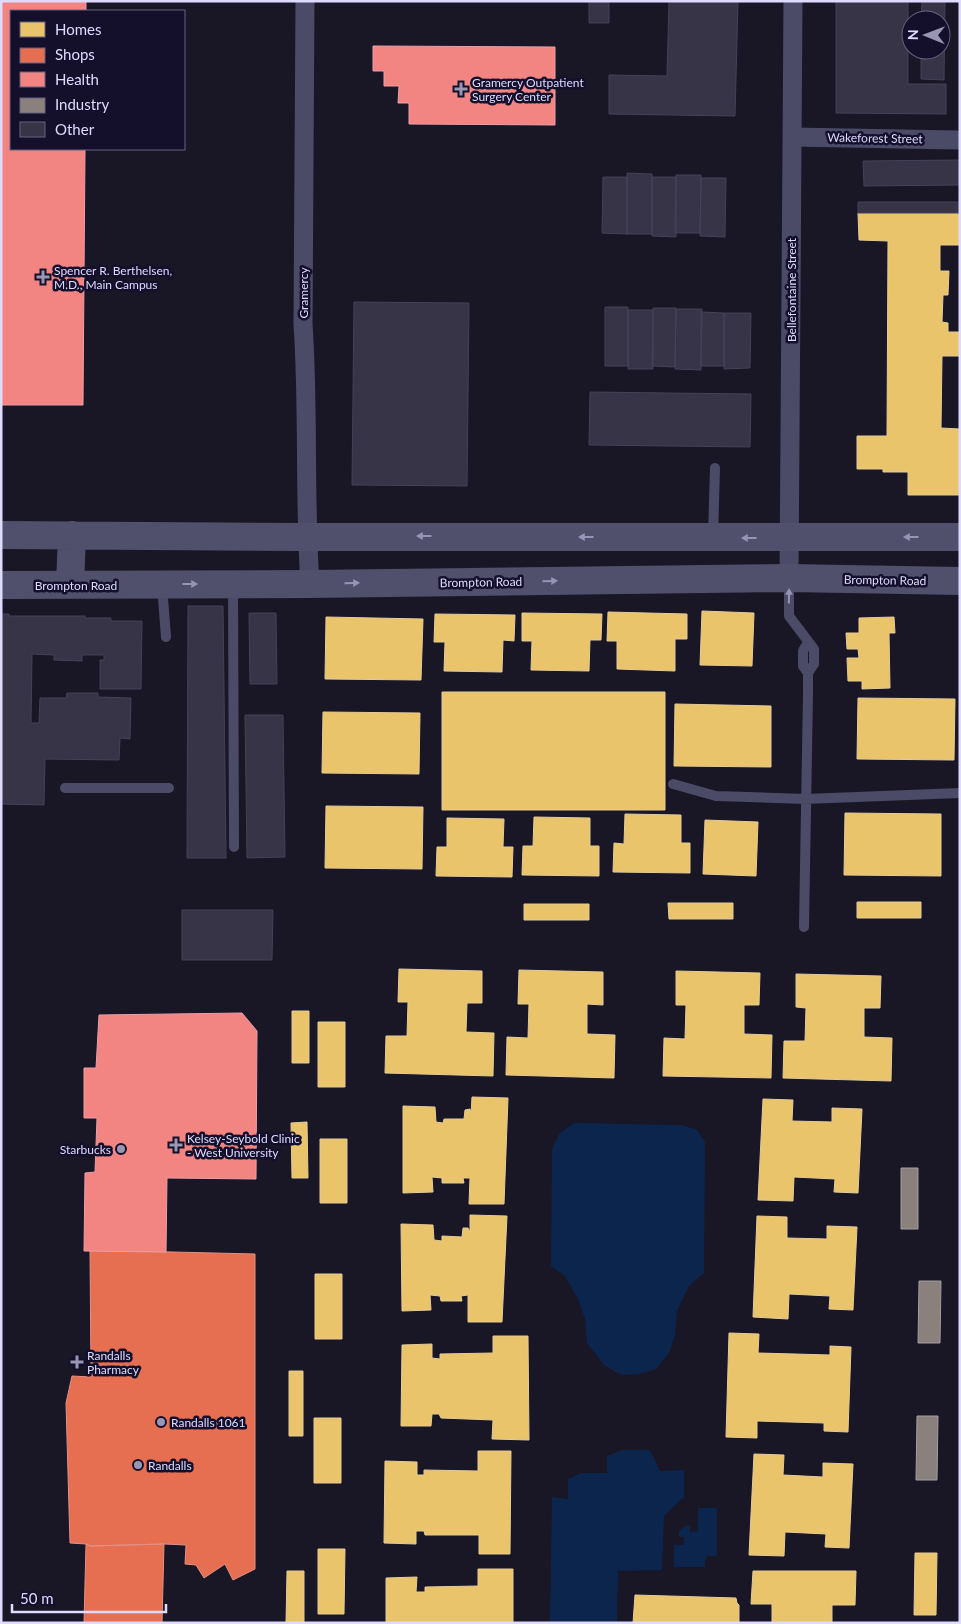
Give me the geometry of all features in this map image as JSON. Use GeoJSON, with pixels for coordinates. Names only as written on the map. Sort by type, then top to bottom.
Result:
{"type":"FeatureCollection","features":[{"type":"Feature","properties":{"kind":"street","name":"Gramercy"},"geometry":{"type":"LineString","coordinates":[[305,1],[303,324],[306,367],[306,537],[310,584]]}},
{"type":"Feature","properties":{"kind":"street","name":"Bellefontaine Street"},"geometry":{"type":"LineString","coordinates":[[789,578],[793,1]]}},
{"type":"Feature","properties":{"kind":"street","name":"Wakeforest Street"},"geometry":{"type":"LineString","coordinates":[[792,137],[957,140]]}},
{"type":"Feature","properties":{"kind":"street"},"geometry":{"type":"LineString","coordinates":[[1,535],[713,538],[960,537]]}},
{"type":"Feature","properties":{"kind":"street"},"geometry":{"type":"LineString","coordinates":[[70,585],[72,535]]}},
{"type":"Feature","properties":{"kind":"street","name":"Brompton Road"},"geometry":{"type":"LineString","coordinates":[[1,585],[310,584],[789,578],[960,581]]}},
{"type":"Feature","properties":{"kind":"lane"},"geometry":{"type":"LineString","coordinates":[[713,538],[715,468]]}},
{"type":"Feature","properties":{"kind":"lane"},"geometry":{"type":"LineString","coordinates":[[789,578],[789,616],[808,642],[803,651],[803,666],[808,673],[804,928]]}},
{"type":"Feature","properties":{"kind":"lane"},"geometry":{"type":"LineString","coordinates":[[162,584],[166,637]]}},
{"type":"Feature","properties":{"kind":"lane"},"geometry":{"type":"LineString","coordinates":[[233,584],[234,847]]}},
{"type":"Feature","properties":{"kind":"lane"},"geometry":{"type":"LineString","coordinates":[[673,784],[716,796],[805,799],[960,793]]}},
{"type":"Feature","properties":{"kind":"lane"},"geometry":{"type":"LineString","coordinates":[[65,788],[169,788]]}},
{"type":"Feature","properties":{"kind":"water"},"geometry":{"type":"Polygon","coordinates":[[[574,1123],[682,1125],[697,1130],[705,1142],[704,1273],[689,1286],[677,1311],[675,1336],[669,1353],[655,1370],[622,1375],[604,1365],[587,1343],[585,1319],[578,1299],[565,1276],[551,1266],[552,1149],[559,1134],[574,1123]]]}},
{"type":"Feature","properties":{"kind":"water"},"geometry":{"type":"Polygon","coordinates":[[[622,1450],[650,1450],[660,1471],[684,1470],[684,1497],[664,1516],[662,1570],[618,1571],[617,1623],[550,1623],[552,1497],[568,1499],[568,1479],[581,1473],[607,1473],[607,1456],[622,1450]]]}},
{"type":"Feature","properties":{"kind":"water"},"geometry":{"type":"Polygon","coordinates":[[[698,1508],[717,1508],[717,1556],[707,1556],[705,1567],[674,1567],[674,1545],[684,1545],[684,1537],[679,1537],[679,1531],[685,1526],[690,1525],[690,1532],[698,1531],[698,1508]]]}},
{"type":"Feature","properties":{"kind":"building: Homes"},"geometry":{"type":"Polygon","coordinates":[[[858,213],[960,213],[960,245],[940,245],[940,271],[949,271],[948,295],[943,295],[942,322],[948,323],[948,332],[960,332],[960,356],[942,356],[941,428],[960,429],[960,495],[908,495],[908,472],[883,472],[883,469],[857,469],[857,436],[887,436],[888,241],[859,240],[858,213]]]}},
{"type":"Feature","properties":{"kind":"building: Homes"},"geometry":{"type":"Polygon","coordinates":[[[702,611],[754,613],[752,666],[700,665],[702,611]]]}},
{"type":"Feature","properties":{"kind":"building: Homes"},"geometry":{"type":"Polygon","coordinates":[[[608,612],[687,614],[687,639],[675,639],[675,671],[617,669],[617,641],[607,641],[608,612]]]}},
{"type":"Feature","properties":{"kind":"building: Homes"},"geometry":{"type":"Polygon","coordinates":[[[522,613],[602,614],[601,640],[590,640],[589,671],[531,670],[532,641],[522,641],[522,613]]]}},
{"type":"Feature","properties":{"kind":"building: Homes"},"geometry":{"type":"Polygon","coordinates":[[[435,614],[515,615],[514,641],[503,640],[502,672],[444,671],[445,642],[434,642],[435,614]]]}},
{"type":"Feature","properties":{"kind":"building: Homes"},"geometry":{"type":"Polygon","coordinates":[[[326,617],[423,619],[421,680],[325,679],[326,617]]]}},
{"type":"Feature","properties":{"kind":"building: Homes"},"geometry":{"type":"Polygon","coordinates":[[[894,617],[895,633],[889,633],[890,688],[862,689],[862,681],[848,681],[847,658],[859,658],[858,649],[847,649],[846,633],[859,633],[859,618],[894,617]]]}},
{"type":"Feature","properties":{"kind":"building: Homes"},"geometry":{"type":"Polygon","coordinates":[[[442,692],[665,692],[665,810],[442,810],[442,692]]]}},
{"type":"Feature","properties":{"kind":"building: Homes"},"geometry":{"type":"Polygon","coordinates":[[[858,698],[955,699],[954,760],[857,759],[858,698]]]}},
{"type":"Feature","properties":{"kind":"building: Homes"},"geometry":{"type":"Polygon","coordinates":[[[675,704],[771,706],[771,767],[674,766],[675,704]]]}},
{"type":"Feature","properties":{"kind":"building: Homes"},"geometry":{"type":"Polygon","coordinates":[[[323,712],[420,713],[419,774],[322,773],[323,712]]]}},
{"type":"Feature","properties":{"kind":"building: Homes"},"geometry":{"type":"Polygon","coordinates":[[[326,806],[423,807],[422,869],[325,868],[326,806]]]}},
{"type":"Feature","properties":{"kind":"building: Homes"},"geometry":{"type":"Polygon","coordinates":[[[845,813],[941,814],[941,876],[844,875],[845,813]]]}},
{"type":"Feature","properties":{"kind":"building: Homes"},"geometry":{"type":"Polygon","coordinates":[[[625,814],[681,815],[681,843],[690,843],[690,873],[613,872],[614,843],[624,844],[625,814]]]}},
{"type":"Feature","properties":{"kind":"building: Homes"},"geometry":{"type":"Polygon","coordinates":[[[534,817],[590,818],[590,846],[599,846],[599,876],[522,875],[523,846],[533,846],[534,817]]]}},
{"type":"Feature","properties":{"kind":"building: Homes"},"geometry":{"type":"Polygon","coordinates":[[[447,818],[504,819],[503,847],[513,847],[512,877],[436,876],[437,847],[447,847],[447,818]]]}},
{"type":"Feature","properties":{"kind":"building: Homes"},"geometry":{"type":"Polygon","coordinates":[[[705,820],[758,822],[756,876],[703,874],[705,820]]]}},
{"type":"Feature","properties":{"kind":"building: Homes"},"geometry":{"type":"Polygon","coordinates":[[[857,902],[921,902],[921,918],[857,918],[857,902]]]}},
{"type":"Feature","properties":{"kind":"building: Homes"},"geometry":{"type":"Polygon","coordinates":[[[668,903],[733,903],[733,919],[669,919],[668,903]]]}},
{"type":"Feature","properties":{"kind":"building: Homes"},"geometry":{"type":"Polygon","coordinates":[[[524,904],[589,904],[589,920],[524,920],[524,904]]]}},
{"type":"Feature","properties":{"kind":"building: Homes"},"geometry":{"type":"Polygon","coordinates":[[[399,969],[482,971],[482,1003],[467,1003],[466,1032],[494,1033],[493,1076],[385,1073],[386,1036],[407,1036],[408,1002],[398,1002],[399,969]]]}},
{"type":"Feature","properties":{"kind":"building: Homes"},"geometry":{"type":"Polygon","coordinates":[[[519,970],[603,972],[603,1005],[587,1004],[587,1034],[615,1035],[614,1078],[506,1075],[507,1037],[528,1038],[529,1004],[518,1004],[519,970]]]}},
{"type":"Feature","properties":{"kind":"building: Homes"},"geometry":{"type":"Polygon","coordinates":[[[676,971],[760,973],[759,1005],[744,1005],[744,1034],[772,1035],[771,1078],[663,1076],[664,1038],[685,1039],[686,1005],[676,1005],[676,971]]]}},
{"type":"Feature","properties":{"kind":"building: Homes"},"geometry":{"type":"Polygon","coordinates":[[[796,974],[881,976],[880,1008],[864,1008],[864,1037],[892,1038],[891,1081],[783,1078],[784,1041],[805,1041],[806,1008],[796,1007],[796,974]]]}},
{"type":"Feature","properties":{"kind":"building: Homes"},"geometry":{"type":"Polygon","coordinates":[[[292,1011],[309,1011],[309,1063],[292,1063],[292,1011]]]}},
{"type":"Feature","properties":{"kind":"building: Homes"},"geometry":{"type":"Polygon","coordinates":[[[318,1022],[345,1022],[345,1087],[318,1087],[318,1022]]]}},
{"type":"Feature","properties":{"kind":"building: Homes"},"geometry":{"type":"Polygon","coordinates":[[[472,1097],[508,1098],[504,1204],[469,1204],[470,1178],[463,1178],[464,1183],[442,1183],[442,1178],[432,1177],[433,1192],[403,1193],[403,1106],[435,1107],[436,1122],[443,1123],[444,1119],[464,1119],[465,1110],[470,1109],[471,1114],[472,1097]]]}},
{"type":"Feature","properties":{"kind":"building: Homes"},"geometry":{"type":"Polygon","coordinates":[[[763,1099],[793,1100],[792,1121],[832,1122],[832,1108],[862,1109],[858,1193],[834,1192],[835,1179],[794,1177],[793,1201],[758,1200],[763,1099]]]}},
{"type":"Feature","properties":{"kind":"building: Homes"},"geometry":{"type":"Polygon","coordinates":[[[307,1122],[308,1178],[292,1178],[291,1123],[307,1122]]]}},
{"type":"Feature","properties":{"kind":"building: Homes"},"geometry":{"type":"Polygon","coordinates":[[[320,1139],[347,1139],[347,1203],[320,1203],[320,1139]]]}},
{"type":"Feature","properties":{"kind":"building: Homes"},"geometry":{"type":"Polygon","coordinates":[[[470,1215],[507,1216],[502,1322],[468,1322],[468,1295],[461,1296],[462,1301],[441,1301],[440,1296],[430,1295],[431,1310],[402,1311],[401,1224],[433,1225],[434,1240],[442,1241],[442,1236],[462,1237],[463,1228],[468,1228],[470,1232],[470,1215]]]}},
{"type":"Feature","properties":{"kind":"building: Homes"},"geometry":{"type":"Polygon","coordinates":[[[757,1216],[787,1217],[787,1238],[827,1239],[827,1226],[857,1227],[853,1310],[829,1309],[830,1296],[789,1294],[788,1319],[753,1317],[757,1216]]]}},
{"type":"Feature","properties":{"kind":"building: Homes"},"geometry":{"type":"Polygon","coordinates":[[[315,1274],[342,1274],[342,1339],[315,1339],[315,1274]]]}},
{"type":"Feature","properties":{"kind":"building: Homes"},"geometry":{"type":"Polygon","coordinates":[[[729,1333],[759,1334],[758,1353],[830,1355],[830,1346],[851,1347],[848,1432],[824,1431],[824,1423],[757,1421],[757,1438],[726,1437],[729,1333]]]}},
{"type":"Feature","properties":{"kind":"building: Homes"},"geometry":{"type":"Polygon","coordinates":[[[493,1336],[528,1336],[529,1440],[492,1439],[493,1420],[441,1418],[439,1414],[432,1414],[431,1426],[401,1426],[402,1345],[432,1344],[432,1358],[440,1359],[440,1354],[493,1353],[493,1336]]]}},
{"type":"Feature","properties":{"kind":"building: Homes"},"geometry":{"type":"Polygon","coordinates":[[[289,1371],[303,1371],[303,1436],[289,1436],[289,1371]]]}},
{"type":"Feature","properties":{"kind":"building: Homes"},"geometry":{"type":"Polygon","coordinates":[[[314,1418],[341,1418],[341,1483],[314,1483],[314,1418]]]}},
{"type":"Feature","properties":{"kind":"building: Homes"},"geometry":{"type":"Polygon","coordinates":[[[478,1451],[511,1451],[510,1554],[479,1554],[479,1535],[425,1535],[424,1531],[416,1531],[416,1544],[384,1543],[385,1461],[417,1462],[417,1475],[424,1475],[424,1470],[478,1471],[478,1451]]]}},
{"type":"Feature","properties":{"kind":"building: Homes"},"geometry":{"type":"Polygon","coordinates":[[[754,1454],[784,1455],[783,1475],[823,1477],[823,1463],[853,1464],[849,1548],[825,1547],[826,1534],[785,1532],[784,1556],[749,1555],[754,1454]]]}},
{"type":"Feature","properties":{"kind":"building: Homes"},"geometry":{"type":"Polygon","coordinates":[[[318,1549],[345,1549],[344,1614],[318,1614],[318,1549]]]}},
{"type":"Feature","properties":{"kind":"building: Homes"},"geometry":{"type":"Polygon","coordinates":[[[915,1553],[937,1553],[936,1615],[914,1615],[915,1553]]]}},
{"type":"Feature","properties":{"kind":"building: Homes"},"geometry":{"type":"Polygon","coordinates":[[[478,1569],[513,1569],[513,1623],[386,1623],[386,1578],[417,1577],[416,1592],[425,1592],[425,1587],[478,1586],[478,1569]]]}},
{"type":"Feature","properties":{"kind":"building: Homes"},"geometry":{"type":"Polygon","coordinates":[[[287,1571],[304,1571],[304,1623],[286,1623],[287,1571]]]}},
{"type":"Feature","properties":{"kind":"building: Homes"},"geometry":{"type":"Polygon","coordinates":[[[753,1571],[856,1571],[855,1605],[832,1605],[832,1623],[772,1623],[772,1604],[751,1604],[753,1571]]]}},
{"type":"Feature","properties":{"kind":"building: Homes"},"geometry":{"type":"Polygon","coordinates":[[[635,1595],[736,1598],[739,1605],[739,1623],[633,1623],[635,1595]]]}},
{"type":"Feature","properties":{"kind":"building: Shops","name":"Randalls 1061"},"geometry":{"type":"Polygon","coordinates":[[[90,1250],[255,1254],[255,1569],[233,1580],[225,1564],[204,1578],[196,1565],[185,1564],[186,1545],[90,1546],[70,1543],[66,1403],[72,1376],[91,1377],[90,1250]]]}},
{"type":"Feature","properties":{"kind":"building: Shops"},"geometry":{"type":"Polygon","coordinates":[[[86,1544],[90,1546],[164,1544],[162,1623],[84,1623],[86,1544]]]}},
{"type":"Feature","properties":{"kind":"building: Health","name":"Spencer R. Berthelsen, M.D., Main Campus"},"geometry":{"type":"Polygon","coordinates":[[[1,1],[86,1],[86,10],[10,10],[10,150],[85,150],[83,405],[1,405],[1,1]]]}},
{"type":"Feature","properties":{"kind":"building: Health"},"geometry":{"type":"Polygon","coordinates":[[[373,46],[555,47],[555,125],[409,124],[409,103],[398,103],[399,86],[384,86],[384,71],[373,71],[373,46]]]}},
{"type":"Feature","properties":{"kind":"building: Health","name":"Kelsey-Seybold Clinic - West University"},"geometry":{"type":"Polygon","coordinates":[[[242,1013],[257,1031],[256,1179],[167,1178],[166,1252],[84,1251],[85,1173],[95,1172],[97,1118],[84,1118],[84,1068],[96,1068],[99,1015],[242,1013]]]}},
{"type":"Feature","properties":{"kind":"building: Industry"},"geometry":{"type":"Polygon","coordinates":[[[901,1168],[918,1168],[918,1229],[901,1229],[901,1168]]]}},
{"type":"Feature","properties":{"kind":"building: Industry"},"geometry":{"type":"Polygon","coordinates":[[[919,1281],[941,1281],[940,1343],[918,1343],[919,1281]]]}},
{"type":"Feature","properties":{"kind":"building: Industry"},"geometry":{"type":"Polygon","coordinates":[[[917,1416],[938,1416],[937,1480],[916,1480],[917,1416]]]}},
{"type":"Feature","properties":{"kind":"building: Other"},"geometry":{"type":"Polygon","coordinates":[[[589,1],[609,1],[609,23],[589,23],[589,1]]]}},
{"type":"Feature","properties":{"kind":"building: Other"},"geometry":{"type":"Polygon","coordinates":[[[669,1],[738,1],[735,116],[609,114],[609,75],[667,76],[669,1]]]}},
{"type":"Feature","properties":{"kind":"building: Other"},"geometry":{"type":"Polygon","coordinates":[[[836,1],[908,1],[908,10],[901,10],[901,60],[908,60],[908,84],[946,84],[946,114],[836,113],[836,1]]]}},
{"type":"Feature","properties":{"kind":"building: Other"},"geometry":{"type":"Polygon","coordinates":[[[922,1],[945,1],[945,10],[922,10],[922,1]]]}},
{"type":"Feature","properties":{"kind":"building: Other"},"geometry":{"type":"Polygon","coordinates":[[[921,60],[944,60],[944,80],[921,79],[921,60]]]}},
{"type":"Feature","properties":{"kind":"building: Other"},"geometry":{"type":"Polygon","coordinates":[[[960,160],[960,185],[864,186],[863,161],[960,160]]]}},
{"type":"Feature","properties":{"kind":"building: Other"},"geometry":{"type":"Polygon","coordinates":[[[627,173],[652,174],[652,234],[627,234],[627,173]]]}},
{"type":"Feature","properties":{"kind":"building: Other"},"geometry":{"type":"Polygon","coordinates":[[[676,175],[701,175],[700,233],[675,233],[676,175]]]}},
{"type":"Feature","properties":{"kind":"building: Other"},"geometry":{"type":"Polygon","coordinates":[[[603,177],[627,177],[627,234],[602,233],[603,177]]]}},
{"type":"Feature","properties":{"kind":"building: Other"},"geometry":{"type":"Polygon","coordinates":[[[652,177],[676,177],[676,237],[652,236],[652,177]]]}},
{"type":"Feature","properties":{"kind":"building: Other"},"geometry":{"type":"Polygon","coordinates":[[[701,178],[726,178],[725,237],[700,236],[701,178]]]}},
{"type":"Feature","properties":{"kind":"building: Other"},"geometry":{"type":"Polygon","coordinates":[[[858,202],[960,202],[960,213],[858,213],[858,202]]]}},
{"type":"Feature","properties":{"kind":"building: Other"},"geometry":{"type":"Polygon","coordinates":[[[354,302],[469,303],[467,486],[352,485],[354,302]]]}},
{"type":"Feature","properties":{"kind":"building: Other"},"geometry":{"type":"Polygon","coordinates":[[[605,307],[628,307],[628,366],[605,366],[605,307]]]}},
{"type":"Feature","properties":{"kind":"building: Other"},"geometry":{"type":"Polygon","coordinates":[[[653,308],[676,308],[675,367],[652,366],[653,308]]]}},
{"type":"Feature","properties":{"kind":"building: Other"},"geometry":{"type":"Polygon","coordinates":[[[676,309],[702,309],[701,370],[675,369],[676,309]]]}},
{"type":"Feature","properties":{"kind":"building: Other"},"geometry":{"type":"Polygon","coordinates":[[[628,310],[653,310],[653,369],[628,369],[628,310]]]}},
{"type":"Feature","properties":{"kind":"building: Other"},"geometry":{"type":"Polygon","coordinates":[[[701,312],[724,313],[724,366],[701,366],[701,312]]]}},
{"type":"Feature","properties":{"kind":"building: Other"},"geometry":{"type":"Polygon","coordinates":[[[724,313],[751,313],[750,368],[724,369],[724,313]]]}},
{"type":"Feature","properties":{"kind":"building: Other"},"geometry":{"type":"Polygon","coordinates":[[[590,392],[751,394],[750,447],[589,445],[590,392]]]}},
{"type":"Feature","properties":{"kind":"building: Other"},"geometry":{"type":"Polygon","coordinates":[[[188,606],[223,606],[226,858],[187,858],[188,606]]]}},
{"type":"Feature","properties":{"kind":"building: Other"},"geometry":{"type":"Polygon","coordinates":[[[249,613],[276,613],[277,684],[250,684],[249,613]]]}},
{"type":"Feature","properties":{"kind":"building: Other"},"geometry":{"type":"Polygon","coordinates":[[[1,614],[9,614],[9,616],[85,616],[85,618],[111,618],[111,621],[142,621],[141,689],[100,689],[100,660],[104,660],[104,655],[82,655],[82,661],[54,660],[54,655],[32,654],[31,723],[39,723],[40,698],[66,698],[67,693],[98,693],[98,697],[131,698],[130,739],[120,738],[119,760],[45,759],[44,805],[1,804],[1,614]]]}},
{"type":"Feature","properties":{"kind":"building: Other"},"geometry":{"type":"Polygon","coordinates":[[[245,715],[283,715],[285,857],[247,858],[245,715]]]}},
{"type":"Feature","properties":{"kind":"building: Other"},"geometry":{"type":"Polygon","coordinates":[[[182,910],[273,910],[272,960],[182,960],[182,910]]]}},
{"type":"Feature","properties":{"kind":"place","name":"Gramercy Outpatient Surgery Center"},"geometry":{"type":"Point","coordinates":[461,89]}},
{"type":"Feature","properties":{"kind":"place","name":"Spencer R. Berthelsen, M.D., Main Campus"},"geometry":{"type":"Point","coordinates":[43,277]}},
{"type":"Feature","properties":{"kind":"place","name":"Kelsey-Seybold Clinic - West University"},"geometry":{"type":"Point","coordinates":[176,1145]}},
{"type":"Feature","properties":{"kind":"place","name":"Starbucks"},"geometry":{"type":"Point","coordinates":[121,1149]}},
{"type":"Feature","properties":{"kind":"place","name":"Randalls Pharmacy"},"geometry":{"type":"Point","coordinates":[77,1362]}},
{"type":"Feature","properties":{"kind":"place","name":"Randalls 1061"},"geometry":{"type":"Point","coordinates":[161,1422]}},
{"type":"Feature","properties":{"kind":"place","name":"Randalls"},"geometry":{"type":"Point","coordinates":[138,1465]}}]}
